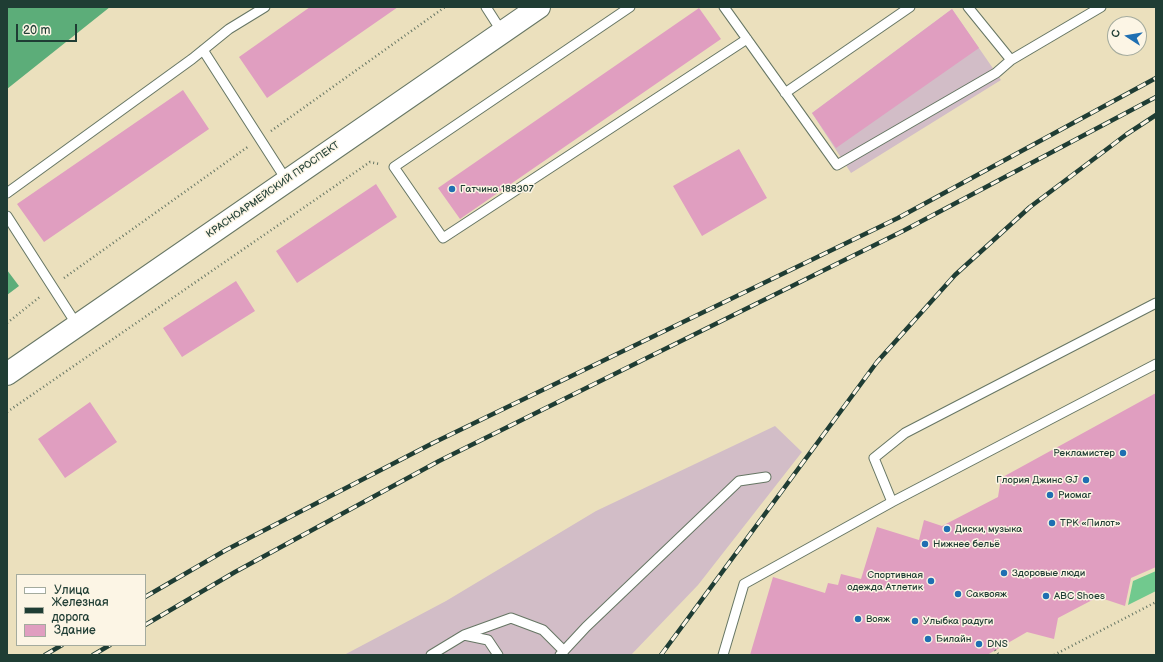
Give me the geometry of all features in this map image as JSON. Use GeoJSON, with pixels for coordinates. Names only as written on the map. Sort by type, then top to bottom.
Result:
{"type":"FeatureCollection","features":[{"type":"Feature","properties":{"kind":"main road","name":"КРАСНОАРМЕЙСКИЙ ПРОСПЕКТ"},"geometry":{"type":"LineString","coordinates":[[7,374],[539,7]]}},
{"type":"Feature","properties":{"kind":"lane"},"geometry":{"type":"LineString","coordinates":[[7,193],[203,50],[229,29],[265,7]]}},
{"type":"Feature","properties":{"kind":"lane"},"geometry":{"type":"LineString","coordinates":[[486,7],[502,32]]}},
{"type":"Feature","properties":{"kind":"lane"},"geometry":{"type":"LineString","coordinates":[[630,7],[394,166],[443,238],[747,39]]}},
{"type":"Feature","properties":{"kind":"lane"},"geometry":{"type":"LineString","coordinates":[[724,7],[837,164],[996,73],[1012,60],[1101,7]]}},
{"type":"Feature","properties":{"kind":"lane"},"geometry":{"type":"LineString","coordinates":[[785,93],[910,7]]}},
{"type":"Feature","properties":{"kind":"lane"},"geometry":{"type":"LineString","coordinates":[[968,7],[1012,60]]}},
{"type":"Feature","properties":{"kind":"lane"},"geometry":{"type":"LineString","coordinates":[[203,50],[287,180]]}},
{"type":"Feature","properties":{"kind":"lane"},"geometry":{"type":"LineString","coordinates":[[7,216],[77,325]]}},
{"type":"Feature","properties":{"kind":"lane"},"geometry":{"type":"LineString","coordinates":[[892,502],[874,458],[905,433],[1156,304]]}},
{"type":"Feature","properties":{"kind":"lane"},"geometry":{"type":"LineString","coordinates":[[723,655],[744,584],[892,502],[1156,364]]}},
{"type":"Feature","properties":{"kind":"lane"},"geometry":{"type":"LineString","coordinates":[[431,655],[464,635],[512,618],[543,630],[562,653],[586,627],[739,481],[766,477]]}},
{"type":"Feature","properties":{"kind":"lane"},"geometry":{"type":"LineString","coordinates":[[464,635],[488,640],[498,655]]}},
{"type":"Feature","properties":{"kind":"path"},"geometry":{"type":"LineString","coordinates":[[7,323],[52,286],[445,7]]}},
{"type":"Feature","properties":{"kind":"path"},"geometry":{"type":"LineString","coordinates":[[7,412],[370,162],[394,166]]}},
{"type":"Feature","properties":{"kind":"path"},"geometry":{"type":"LineString","coordinates":[[1054,655],[1156,602]]}},
{"type":"Feature","properties":{"kind":"path"},"geometry":{"type":"LineString","coordinates":[[995,650],[999,655]]}},
{"type":"Feature","properties":{"kind":"shaded area"},"geometry":{"type":"Polygon","coordinates":[[[952,9],[1001,80],[851,173],[812,113],[952,9]]]}},
{"type":"Feature","properties":{"kind":"shaded area"},"geometry":{"type":"Polygon","coordinates":[[[775,426],[802,452],[698,585],[631,655],[344,655],[446,601],[596,511],[775,426]]]}},
{"type":"Feature","properties":{"kind":"green space"},"geometry":{"type":"Polygon","coordinates":[[[7,7],[110,7],[7,89],[7,7]]]}},
{"type":"Feature","properties":{"kind":"green space"},"geometry":{"type":"Polygon","coordinates":[[[7,270],[19,286],[7,295],[7,270]]]}},
{"type":"Feature","properties":{"kind":"green space"},"geometry":{"type":"Polygon","coordinates":[[[1156,571],[1156,591],[1128,605],[1133,581],[1156,571]]]}},
{"type":"Feature","properties":{"kind":"building"},"geometry":{"type":"Polygon","coordinates":[[[310,7],[398,7],[267,98],[239,57],[310,7]]]}},
{"type":"Feature","properties":{"kind":"building"},"geometry":{"type":"Polygon","coordinates":[[[699,8],[721,39],[460,219],[438,188],[699,8]]]}},
{"type":"Feature","properties":{"kind":"building"},"geometry":{"type":"Polygon","coordinates":[[[952,9],[979,48],[836,148],[812,113],[952,9]]]}},
{"type":"Feature","properties":{"kind":"building"},"geometry":{"type":"Polygon","coordinates":[[[183,90],[209,129],[44,242],[17,204],[183,90]]]}},
{"type":"Feature","properties":{"kind":"building"},"geometry":{"type":"Polygon","coordinates":[[[739,149],[767,198],[702,236],[673,186],[739,149]]]}},
{"type":"Feature","properties":{"kind":"building"},"geometry":{"type":"Polygon","coordinates":[[[376,184],[397,217],[297,283],[276,251],[376,184]]]}},
{"type":"Feature","properties":{"kind":"building"},"geometry":{"type":"Polygon","coordinates":[[[236,281],[255,311],[182,357],[163,328],[236,281]]]}},
{"type":"Feature","properties":{"kind":"building","name":"ТРК «Пилот»"},"geometry":{"type":"Polygon","coordinates":[[[1156,393],[1156,567],[1131,578],[1125,606],[1098,597],[1058,618],[1054,639],[1027,632],[987,655],[750,655],[773,577],[825,593],[828,583],[838,585],[841,574],[861,579],[877,527],[919,540],[924,520],[942,526],[998,497],[1001,478],[1156,393]]]}},
{"type":"Feature","properties":{"kind":"building"},"geometry":{"type":"Polygon","coordinates":[[[90,402],[117,442],[65,478],[38,439],[90,402]]]}},
{"type":"Feature","properties":{"kind":"railway"},"geometry":{"type":"LineString","coordinates":[[146,596],[226,550],[433,443],[898,218],[1156,78]]}},
{"type":"Feature","properties":{"kind":"railway"},"geometry":{"type":"LineString","coordinates":[[146,624],[235,572],[439,461],[903,231],[1156,97]]}},
{"type":"Feature","properties":{"kind":"railway"},"geometry":{"type":"LineString","coordinates":[[661,655],[877,362],[955,275],[1030,207],[1127,134],[1156,115]]}},
{"type":"Feature","properties":{"kind":"railway"},"geometry":{"type":"LineString","coordinates":[[45,655],[60,646]]}},
{"type":"Feature","properties":{"kind":"railway"},"geometry":{"type":"LineString","coordinates":[[93,655],[108,646]]}},
{"type":"Feature","properties":{"kind":"place","name":"Гатчина 188307"},"geometry":{"type":"Point","coordinates":[452,189]}},
{"type":"Feature","properties":{"kind":"place","name":"Рекламистер"},"geometry":{"type":"Point","coordinates":[1123,453]}},
{"type":"Feature","properties":{"kind":"place","name":"Глория Джинс GJ"},"geometry":{"type":"Point","coordinates":[1086,480]}},
{"type":"Feature","properties":{"kind":"place","name":"Риомаг"},"geometry":{"type":"Point","coordinates":[1050,495]}},
{"type":"Feature","properties":{"kind":"place","name":"ТРК «Пилот»"},"geometry":{"type":"Point","coordinates":[1052,523]}},
{"type":"Feature","properties":{"kind":"place","name":"Диски, музыка"},"geometry":{"type":"Point","coordinates":[947,529]}},
{"type":"Feature","properties":{"kind":"place","name":"Нижнее бельё"},"geometry":{"type":"Point","coordinates":[925,544]}},
{"type":"Feature","properties":{"kind":"place","name":"Здоровые люди"},"geometry":{"type":"Point","coordinates":[1004,573]}},
{"type":"Feature","properties":{"kind":"place","name":"Спортивная одежда Атлетик"},"geometry":{"type":"Point","coordinates":[931,581]}},
{"type":"Feature","properties":{"kind":"place","name":"Саквояж"},"geometry":{"type":"Point","coordinates":[958,594]}},
{"type":"Feature","properties":{"kind":"place","name":"ABC Shoes"},"geometry":{"type":"Point","coordinates":[1046,596]}},
{"type":"Feature","properties":{"kind":"place","name":"Вояж"},"geometry":{"type":"Point","coordinates":[858,619]}},
{"type":"Feature","properties":{"kind":"place","name":"Улыбка радуги"},"geometry":{"type":"Point","coordinates":[915,621]}},
{"type":"Feature","properties":{"kind":"place","name":"Билайн"},"geometry":{"type":"Point","coordinates":[928,639]}},
{"type":"Feature","properties":{"kind":"place","name":"DNS"},"geometry":{"type":"Point","coordinates":[979,644]}}]}
